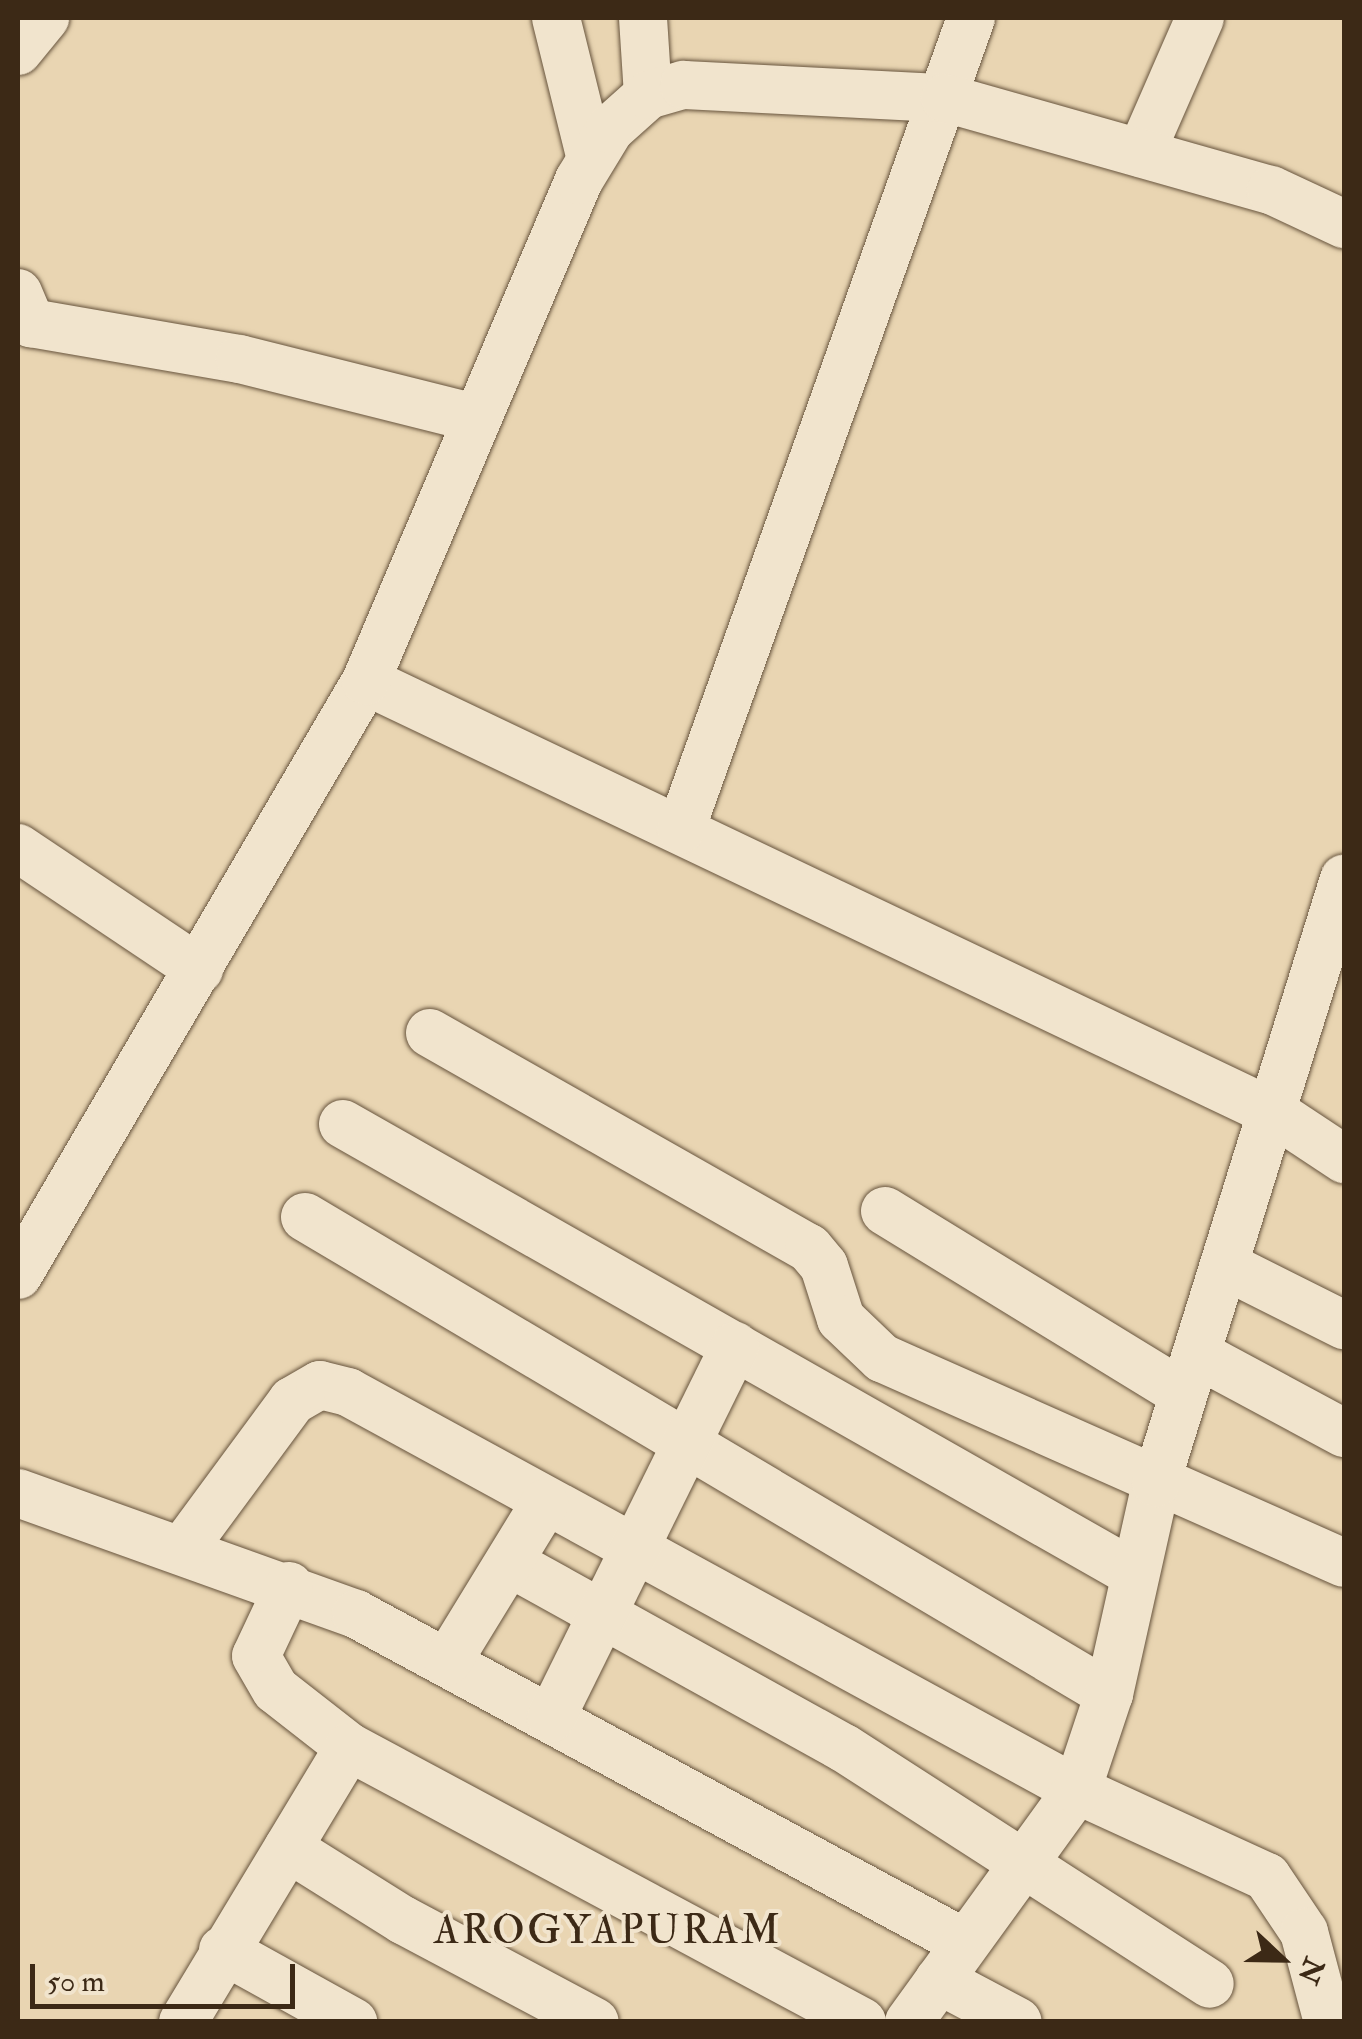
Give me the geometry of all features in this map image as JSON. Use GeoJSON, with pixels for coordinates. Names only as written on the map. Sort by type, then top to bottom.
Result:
{"type":"FeatureCollection","features":[{"type":"Feature","properties":{"kind":"street"},"geometry":{"type":"LineString","coordinates":[[18,51],[45,18]]}},
{"type":"Feature","properties":{"kind":"street"},"geometry":{"type":"LineString","coordinates":[[556,18],[591,160]]}},
{"type":"Feature","properties":{"kind":"street"},"geometry":{"type":"LineString","coordinates":[[643,18],[648,96]]}},
{"type":"Feature","properties":{"kind":"street"},"geometry":{"type":"LineString","coordinates":[[682,829],[971,18]]}},
{"type":"Feature","properties":{"kind":"street"},"geometry":{"type":"LineString","coordinates":[[1141,153],[1200,18]]}},
{"type":"Feature","properties":{"kind":"street"},"geometry":{"type":"LineString","coordinates":[[19,1268],[200,969],[366,681],[474,418],[591,160],[610,129],[648,96],[684,86],[945,98],[1271,190],[1344,224]]}},
{"type":"Feature","properties":{"kind":"street"},"geometry":{"type":"LineString","coordinates":[[18,293],[31,324],[240,358],[474,418]]}},
{"type":"Feature","properties":{"kind":"street"},"geometry":{"type":"LineString","coordinates":[[366,681],[1276,1114],[1344,1159]]}},
{"type":"Feature","properties":{"kind":"street"},"geometry":{"type":"LineString","coordinates":[[18,848],[200,969]]}},
{"type":"Feature","properties":{"kind":"street"},"geometry":{"type":"LineString","coordinates":[[909,2022],[951,1961],[1029,1863],[1077,1790],[1109,1694],[1132,1573],[1156,1483],[1276,1114],[1344,879]]}},
{"type":"Feature","properties":{"kind":"street"},"geometry":{"type":"LineString","coordinates":[[430,1033],[809,1248],[824,1266],[841,1319],[882,1358],[1156,1483],[1344,1563]]}},
{"type":"Feature","properties":{"kind":"street"},"geometry":{"type":"LineString","coordinates":[[343,1124],[1132,1573]]}},
{"type":"Feature","properties":{"kind":"street"},"geometry":{"type":"LineString","coordinates":[[885,1211],[1190,1374],[1344,1433]]}},
{"type":"Feature","properties":{"kind":"street"},"geometry":{"type":"LineString","coordinates":[[305,1217],[690,1441],[1109,1694]]}},
{"type":"Feature","properties":{"kind":"street"},"geometry":{"type":"LineString","coordinates":[[1228,1267],[1344,1325]]}},
{"type":"Feature","properties":{"kind":"street"},"geometry":{"type":"LineString","coordinates":[[552,1718],[638,1554],[735,1346]]}},
{"type":"Feature","properties":{"kind":"street"},"geometry":{"type":"LineString","coordinates":[[184,1549],[292,1400],[320,1385],[348,1392],[545,1504],[1077,1790],[1267,1877],[1304,1932],[1328,2022]]}},
{"type":"Feature","properties":{"kind":"street"},"geometry":{"type":"LineString","coordinates":[[18,1492],[288,1586],[448,1661],[552,1718],[951,1961],[1018,2022]]}},
{"type":"Feature","properties":{"kind":"street"},"geometry":{"type":"LineString","coordinates":[[448,1661],[545,1504]]}},
{"type":"Feature","properties":{"kind":"street"},"geometry":{"type":"LineString","coordinates":[[510,1563],[844,1748],[1029,1863],[1210,1984]]}},
{"type":"Feature","properties":{"kind":"street"},"geometry":{"type":"LineString","coordinates":[[288,1586],[256,1656],[276,1690],[350,1746],[862,2022]]}},
{"type":"Feature","properties":{"kind":"street"},"geometry":{"type":"LineString","coordinates":[[183,2022],[223,1950],[350,1746]]}},
{"type":"Feature","properties":{"kind":"street"},"geometry":{"type":"LineString","coordinates":[[288,1848],[403,1920],[596,2022]]}},
{"type":"Feature","properties":{"kind":"street"},"geometry":{"type":"LineString","coordinates":[[223,1950],[353,2022]]}},
{"type":"Feature","properties":{"kind":"district","name":"AROGYAPURAM"},"geometry":{"type":"Point","coordinates":[608,1931]}}]}
